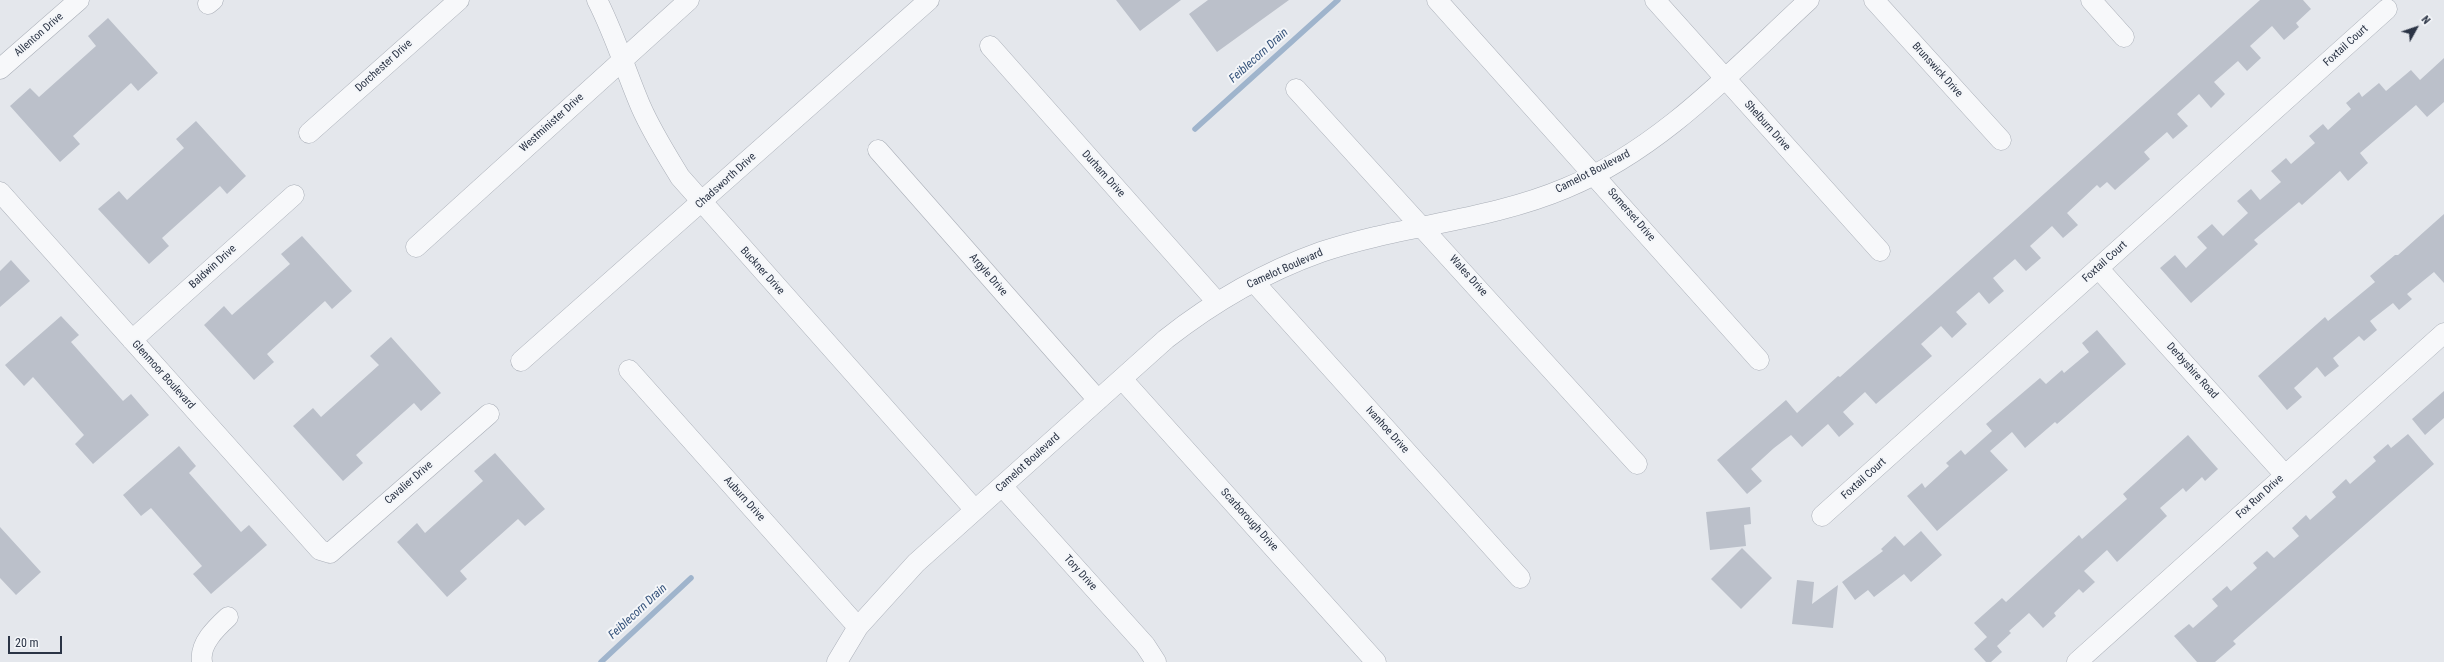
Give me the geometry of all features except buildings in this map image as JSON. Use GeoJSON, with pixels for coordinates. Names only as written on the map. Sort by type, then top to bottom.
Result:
{"type":"FeatureCollection","features":[{"type":"Feature","properties":{"kind":"street","name":"Allenton Drive"},"geometry":{"type":"LineString","coordinates":[[0,69],[79,0]]}},
{"type":"Feature","properties":{"kind":"street","name":"Dorchester Drive"},"geometry":{"type":"LineString","coordinates":[[309,133],[459,0]]}},
{"type":"Feature","properties":{"kind":"street","name":"Buckner Drive"},"geometry":{"type":"LineString","coordinates":[[597,0],[623,59],[641,107],[660,145],[680,177],[976,510]]}},
{"type":"Feature","properties":{"kind":"street","name":"Westminister Drive"},"geometry":{"type":"LineString","coordinates":[[416,247],[689,0]]}},
{"type":"Feature","properties":{"kind":"street","name":"Chadsworth Drive"},"geometry":{"type":"LineString","coordinates":[[521,361],[929,0]]}},
{"type":"Feature","properties":{"kind":"street","name":"Somerset Drive"},"geometry":{"type":"LineString","coordinates":[[1437,0],[1759,360]]}},
{"type":"Feature","properties":{"kind":"street","name":"Shelburn Drive"},"geometry":{"type":"LineString","coordinates":[[1656,0],[1724,78],[1880,251]]}},
{"type":"Feature","properties":{"kind":"street","name":"Camelot Boulevard"},"geometry":{"type":"LineString","coordinates":[[837,662],[858,627],[916,563],[1166,339],[1217,302],[1254,282],[1322,252],[1423,226],[1532,201],[1567,188],[1633,152],[1668,128],[1808,0]]}},
{"type":"Feature","properties":{"kind":"street","name":"Brunswick Drive"},"geometry":{"type":"LineString","coordinates":[[1874,0],[2001,140]]}},
{"type":"Feature","properties":{"kind":"street"},"geometry":{"type":"LineString","coordinates":[[2091,0],[2124,37]]}},
{"type":"Feature","properties":{"kind":"street","name":"Foxtail Court"},"geometry":{"type":"LineString","coordinates":[[1822,516],[2388,9]]}},
{"type":"Feature","properties":{"kind":"street","name":"Durham Drive"},"geometry":{"type":"LineString","coordinates":[[990,46],[1217,302]]}},
{"type":"Feature","properties":{"kind":"street","name":"Wales Drive"},"geometry":{"type":"LineString","coordinates":[[1296,89],[1423,226],[1637,464]]}},
{"type":"Feature","properties":{"kind":"street","name":"Argyle Drive"},"geometry":{"type":"LineString","coordinates":[[878,150],[1098,400]]}},
{"type":"Feature","properties":{"kind":"street","name":"Glenmoor Boulevard"},"geometry":{"type":"LineString","coordinates":[[0,192],[312,542],[320,550],[330,553]]}},
{"type":"Feature","properties":{"kind":"street","name":"Baldwin Drive"},"geometry":{"type":"LineString","coordinates":[[132,340],[294,195]]}},
{"type":"Feature","properties":{"kind":"street","name":"Derbyshire Road"},"geometry":{"type":"LineString","coordinates":[[2098,268],[2285,475]]}},
{"type":"Feature","properties":{"kind":"street","name":"Ivanhoe Drive"},"geometry":{"type":"LineString","coordinates":[[1254,282],[1520,578]]}},
{"type":"Feature","properties":{"kind":"street","name":"Fox Run Drive"},"geometry":{"type":"LineString","coordinates":[[2077,662],[2444,333]]}},
{"type":"Feature","properties":{"kind":"street","name":"Auburn Drive"},"geometry":{"type":"LineString","coordinates":[[629,370],[858,627]]}},
{"type":"Feature","properties":{"kind":"street","name":"Scarborough Drive"},"geometry":{"type":"LineString","coordinates":[[1122,378],[1376,662]]}},
{"type":"Feature","properties":{"kind":"street","name":"Cavalier Drive"},"geometry":{"type":"LineString","coordinates":[[330,553],[489,414]]}},
{"type":"Feature","properties":{"kind":"street","name":"Tory Drive"},"geometry":{"type":"LineString","coordinates":[[1002,486],[1145,645],[1156,662]]}},
{"type":"Feature","properties":{"kind":"street"},"geometry":{"type":"LineString","coordinates":[[202,662],[203,650],[209,637],[228,617]]}},
{"type":"Feature","properties":{"kind":"waterway","name":"Feiblecorn Drain"},"geometry":{"type":"LineString","coordinates":[[1195,129],[1338,0]]}},
{"type":"Feature","properties":{"kind":"waterway","name":"Feiblecorn Drain"},"geometry":{"type":"LineString","coordinates":[[601,662],[691,578]]}}]}
